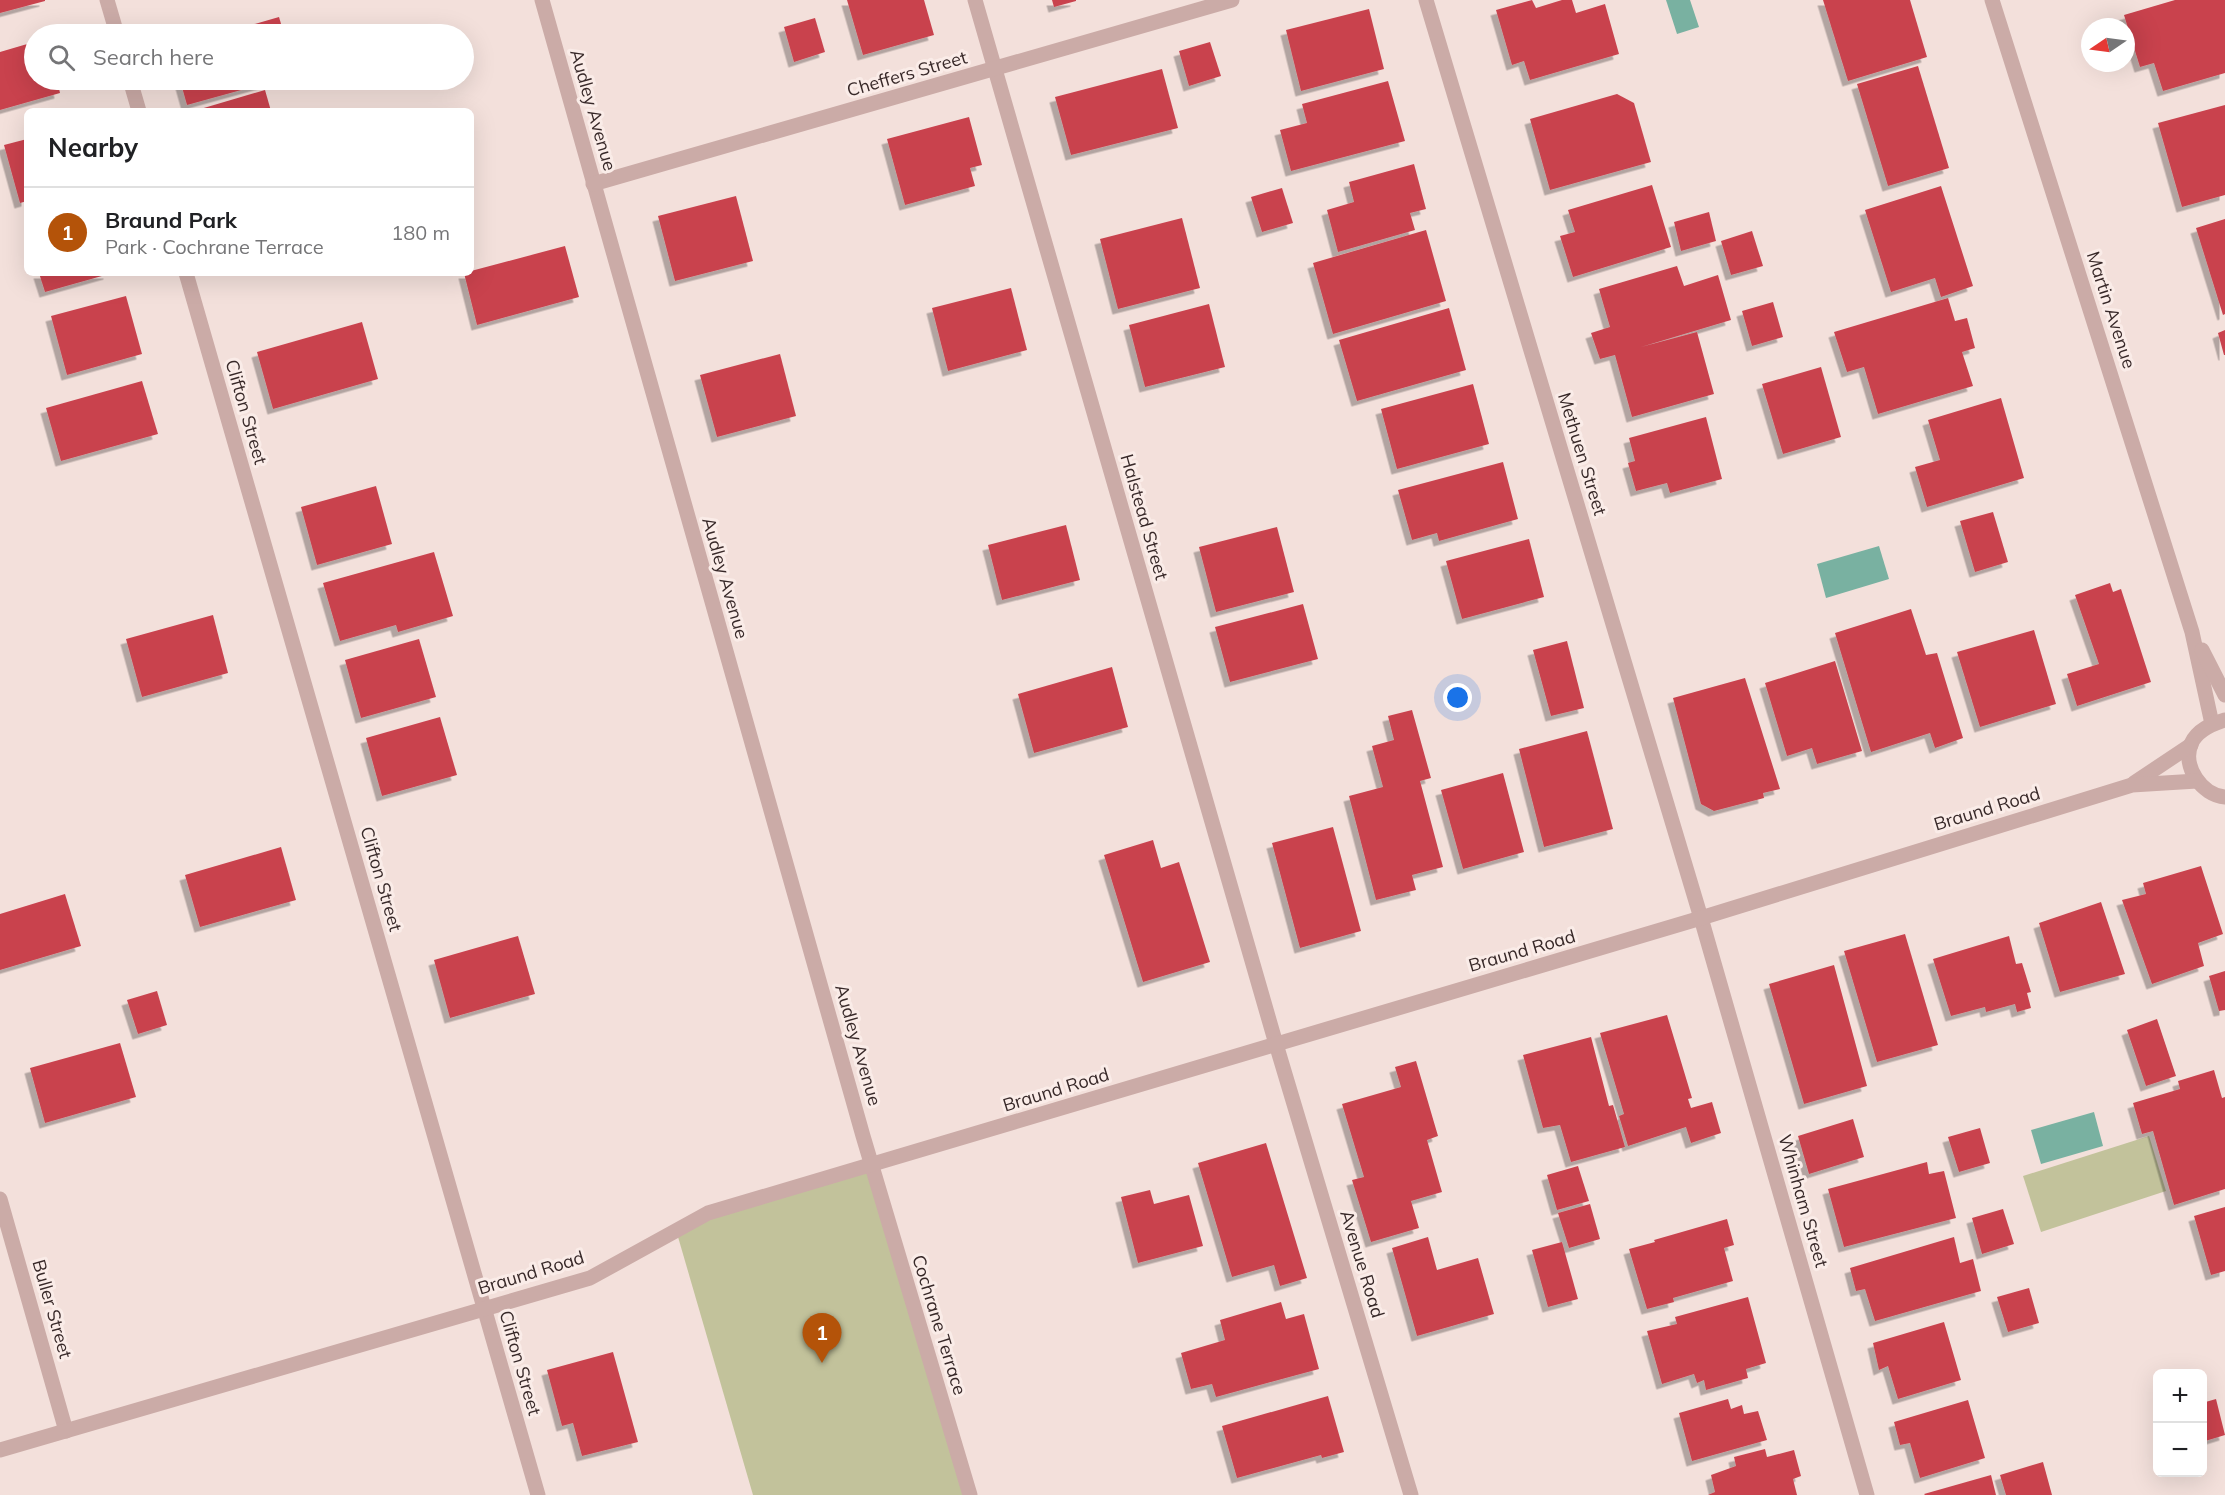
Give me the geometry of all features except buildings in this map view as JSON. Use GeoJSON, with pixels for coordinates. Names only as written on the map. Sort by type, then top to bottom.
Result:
{"type":"FeatureCollection","features":[{"type":"Feature","properties":{"kind":"street"},"geometry":{"type":"LineString","coordinates":[[108,0],[114,24]]}},
{"type":"Feature","properties":{"kind":"street","name":"Audley Avenue"},"geometry":{"type":"LineString","coordinates":[[542,0],[872,1166]]}},
{"type":"Feature","properties":{"kind":"street","name":"Halstead Street"},"geometry":{"type":"LineString","coordinates":[[975,0],[1276,1044]]}},
{"type":"Feature","properties":{"kind":"street","name":"Cheffers Street"},"geometry":{"type":"LineString","coordinates":[[594,184],[1232,0]]}},
{"type":"Feature","properties":{"kind":"street","name":"Methuen Street"},"geometry":{"type":"LineString","coordinates":[[1426,0],[1701,918]]}},
{"type":"Feature","properties":{"kind":"street","name":"Martin Avenue"},"geometry":{"type":"LineString","coordinates":[[1992,0],[2219,722]]}},
{"type":"Feature","properties":{"kind":"street"},"geometry":{"type":"LineString","coordinates":[[133,90],[139,108]]}},
{"type":"Feature","properties":{"kind":"street","name":"Clifton Street"},"geometry":{"type":"LineString","coordinates":[[187,276],[538,1495]]}},
{"type":"Feature","properties":{"kind":"street","name":"Martin Avenue"},"geometry":{"type":"LineString","coordinates":[[2192,632],[2225,695]]}},
{"type":"Feature","properties":{"kind":"street","name":"Braund Road"},"geometry":{"type":"LineString","coordinates":[[2132,785],[2191,745],[2204,729],[2219,722]]}},
{"type":"Feature","properties":{"kind":"street"},"geometry":{"type":"LineString","coordinates":[[2191,745],[2192,769],[2197,781],[2203,788],[2224,799]]}},
{"type":"Feature","properties":{"kind":"street","name":"Braund Road"},"geometry":{"type":"LineString","coordinates":[[0,1450],[590,1278],[708,1213],[1701,918],[2132,785],[2197,781]]}},
{"type":"Feature","properties":{"kind":"street","name":"Whinham Street"},"geometry":{"type":"LineString","coordinates":[[1701,918],[1867,1495]]}},
{"type":"Feature","properties":{"kind":"street","name":"Avenue Road"},"geometry":{"type":"LineString","coordinates":[[1276,1044],[1411,1495]]}},
{"type":"Feature","properties":{"kind":"street","name":"Cochrane Terrace"},"geometry":{"type":"LineString","coordinates":[[872,1166],[970,1495]]}},
{"type":"Feature","properties":{"kind":"street","name":"Buller Street"},"geometry":{"type":"LineString","coordinates":[[0,1199],[66,1431]]}},
{"type":"Feature","properties":{"kind":"green space"},"geometry":{"type":"Polygon","coordinates":[[[2149,1136],[2166,1191],[2041,1232],[2023,1176],[2149,1136]]]}},
{"type":"Feature","properties":{"kind":"green space"},"geometry":{"type":"Polygon","coordinates":[[[872,1166],[970,1495],[753,1495],[676,1230],[872,1166]]]}},
{"type":"Feature","properties":{"kind":"water"},"geometry":{"type":"Polygon","coordinates":[[[1666,0],[1690,0],[1699,27],[1677,34],[1666,0]]]}},
{"type":"Feature","properties":{"kind":"water"},"geometry":{"type":"Polygon","coordinates":[[[1879,546],[1889,579],[1826,598],[1817,564],[1879,546]]]}},
{"type":"Feature","properties":{"kind":"water"},"geometry":{"type":"Polygon","coordinates":[[[2094,1112],[2103,1146],[2041,1164],[2031,1130],[2094,1112]]]}},
{"type":"Feature","properties":{"kind":"place","name":"Braund Park"},"geometry":{"type":"Point","coordinates":[822,1363]}}]}
